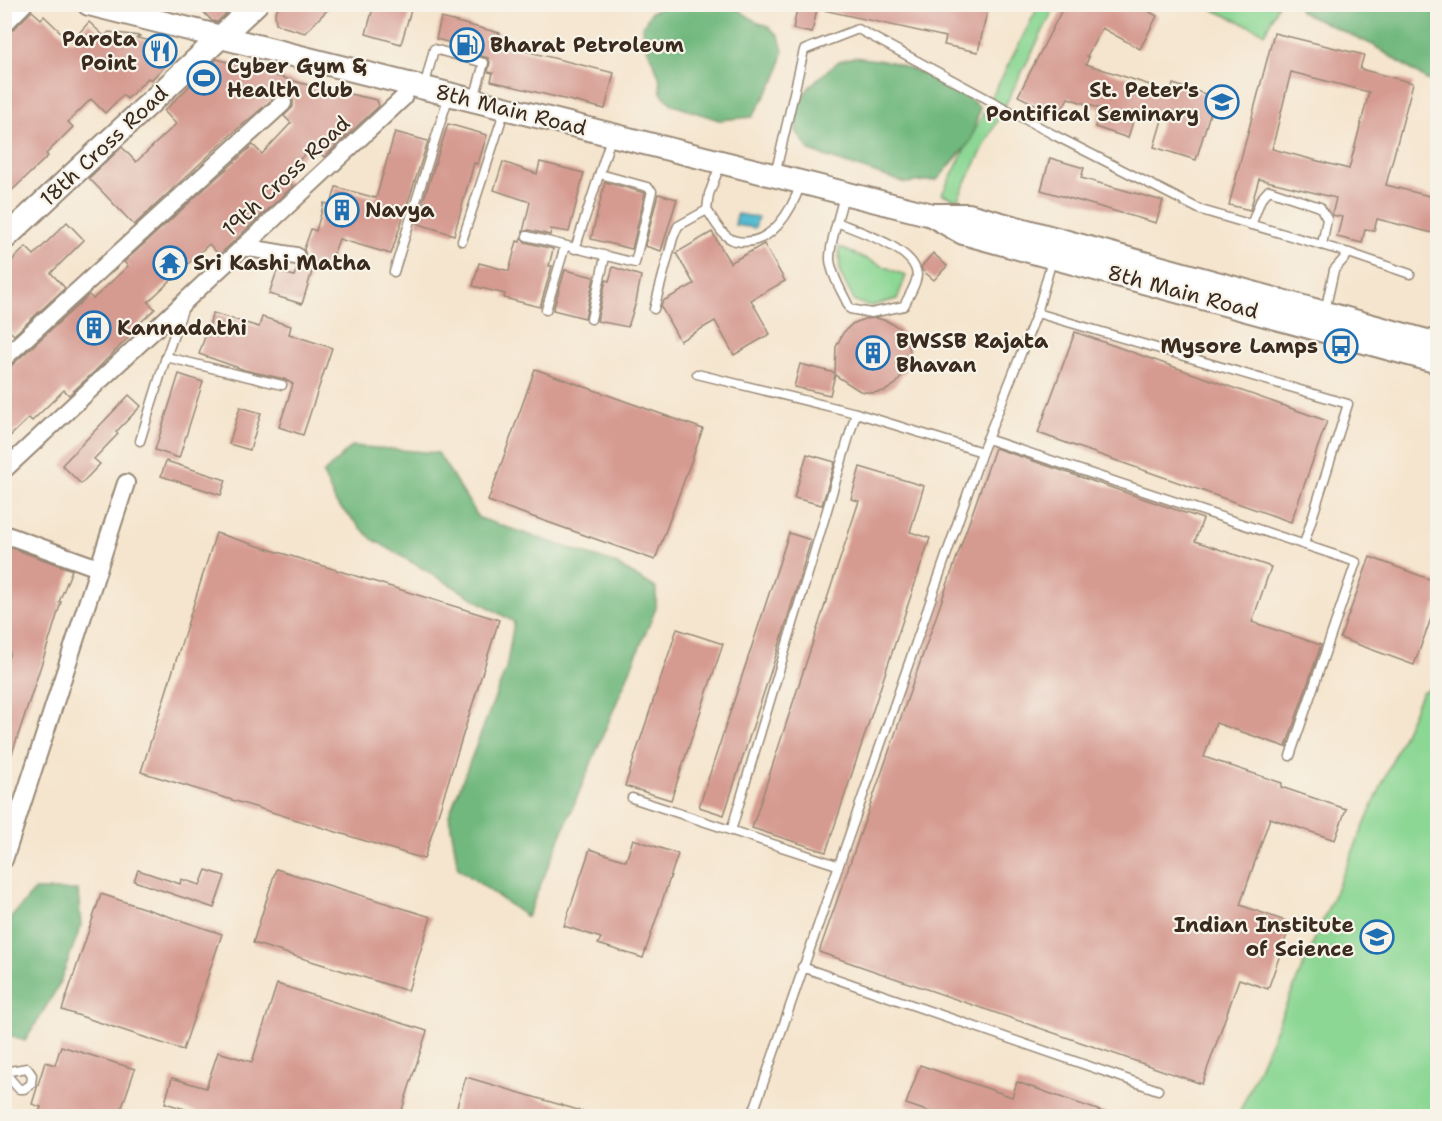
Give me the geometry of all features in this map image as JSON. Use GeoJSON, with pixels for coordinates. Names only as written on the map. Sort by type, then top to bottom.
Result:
{"type":"FeatureCollection","features":[{"type":"Feature","properties":{"kind":"main road","name":"8th Main Road"},"geometry":{"type":"LineString","coordinates":[[89,4],[932,215],[963,233],[1056,248],[1325,312],[1437,344]]}},
{"type":"Feature","properties":{"kind":"main road","name":"18th Cross Road"},"geometry":{"type":"LineString","coordinates":[[4,239],[256,4]]}},
{"type":"Feature","properties":{"kind":"main road","name":"8th Main Road"},"geometry":{"type":"LineString","coordinates":[[1056,248],[1437,362]]}},
{"type":"Feature","properties":{"kind":"street"},"geometry":{"type":"LineString","coordinates":[[4,24],[24,4]]}},
{"type":"Feature","properties":{"kind":"street","name":"19th Cross Road"},"geometry":{"type":"LineString","coordinates":[[4,470],[416,86]]}},
{"type":"Feature","properties":{"kind":"street"},"geometry":{"type":"LineString","coordinates":[[4,358],[283,103]]}},
{"type":"Feature","properties":{"kind":"street"},"geometry":{"type":"LineString","coordinates":[[243,247],[296,256]]}},
{"type":"Feature","properties":{"kind":"street"},"geometry":{"type":"LineString","coordinates":[[4,860],[126,483]]}},
{"type":"Feature","properties":{"kind":"street"},"geometry":{"type":"LineString","coordinates":[[4,534],[98,568]]}},
{"type":"Feature","properties":{"kind":"lane"},"geometry":{"type":"LineString","coordinates":[[775,175],[804,50],[858,29],[1056,136],[1201,210],[1349,253],[1410,274]]}},
{"type":"Feature","properties":{"kind":"lane"},"geometry":{"type":"LineString","coordinates":[[416,86],[434,49],[484,63],[473,101]]}},
{"type":"Feature","properties":{"kind":"lane"},"geometry":{"type":"LineString","coordinates":[[394,272],[449,94]]}},
{"type":"Feature","properties":{"kind":"lane"},"geometry":{"type":"LineString","coordinates":[[462,241],[506,109]]}},
{"type":"Feature","properties":{"kind":"lane"},"geometry":{"type":"LineString","coordinates":[[575,249],[612,135]]}},
{"type":"Feature","properties":{"kind":"lane"},"geometry":{"type":"LineString","coordinates":[[721,162],[709,194],[707,210],[720,230],[734,241],[753,240],[766,235],[783,219],[794,204],[801,183]]}},
{"type":"Feature","properties":{"kind":"lane"},"geometry":{"type":"LineString","coordinates":[[527,236],[634,263],[653,193],[647,187],[600,174]]}},
{"type":"Feature","properties":{"kind":"lane"},"geometry":{"type":"LineString","coordinates":[[1251,225],[1261,199],[1269,190],[1320,207],[1327,219],[1322,245]]}},
{"type":"Feature","properties":{"kind":"lane"},"geometry":{"type":"LineString","coordinates":[[837,222],[908,256],[915,266],[917,278],[904,306],[871,314],[850,309],[834,275],[830,258],[837,222],[844,193]]}},
{"type":"Feature","properties":{"kind":"lane"},"geometry":{"type":"LineString","coordinates":[[654,309],[678,226],[707,210]]}},
{"type":"Feature","properties":{"kind":"lane"},"geometry":{"type":"LineString","coordinates":[[546,310],[565,246]]}},
{"type":"Feature","properties":{"kind":"lane"},"geometry":{"type":"LineString","coordinates":[[752,1116],[837,865],[982,452],[1037,313],[1056,248]]}},
{"type":"Feature","properties":{"kind":"lane"},"geometry":{"type":"LineString","coordinates":[[1325,312],[1334,270],[1349,253]]}},
{"type":"Feature","properties":{"kind":"lane"},"geometry":{"type":"LineString","coordinates":[[591,319],[604,257]]}},
{"type":"Feature","properties":{"kind":"lane"},"geometry":{"type":"LineString","coordinates":[[140,441],[166,357],[188,298]]}},
{"type":"Feature","properties":{"kind":"lane"},"geometry":{"type":"LineString","coordinates":[[1037,313],[1348,404],[1304,544]]}},
{"type":"Feature","properties":{"kind":"lane"},"geometry":{"type":"LineString","coordinates":[[166,357],[282,385]]}},
{"type":"Feature","properties":{"kind":"lane"},"geometry":{"type":"LineString","coordinates":[[697,374],[856,413],[982,452]]}},
{"type":"Feature","properties":{"kind":"lane"},"geometry":{"type":"LineString","coordinates":[[732,831],[856,413]]}},
{"type":"Feature","properties":{"kind":"lane"},"geometry":{"type":"LineString","coordinates":[[987,439],[1356,562],[1290,756]]}},
{"type":"Feature","properties":{"kind":"lane"},"geometry":{"type":"LineString","coordinates":[[632,798],[837,865]]}},
{"type":"Feature","properties":{"kind":"lane"},"geometry":{"type":"LineString","coordinates":[[802,967],[1158,1090]]}},
{"type":"Feature","properties":{"kind":"green space"},"geometry":{"type":"Polygon","coordinates":[[[668,5],[722,5],[736,8],[758,23],[766,25],[779,36],[783,51],[778,75],[752,117],[719,120],[673,105],[661,93],[659,76],[646,45],[642,28],[651,12],[668,5]]]}},
{"type":"Feature","properties":{"kind":"green space"},"geometry":{"type":"Polygon","coordinates":[[[1039,5],[1056,5],[957,200],[942,194],[1039,5]]]}},
{"type":"Feature","properties":{"kind":"green space"},"geometry":{"type":"Polygon","coordinates":[[[1203,5],[1278,5],[1265,33],[1203,5]]]}},
{"type":"Feature","properties":{"kind":"green space"},"geometry":{"type":"Polygon","coordinates":[[[1297,5],[1437,5],[1437,83],[1427,80],[1373,45],[1301,12],[1297,5]]]}},
{"type":"Feature","properties":{"kind":"green space"},"geometry":{"type":"Polygon","coordinates":[[[855,57],[891,62],[947,82],[980,107],[971,141],[937,180],[905,183],[810,151],[796,131],[796,105],[812,84],[839,61],[855,57]]]}},
{"type":"Feature","properties":{"kind":"green space"},"geometry":{"type":"Polygon","coordinates":[[[839,247],[906,276],[897,299],[871,306],[855,302],[840,273],[839,247]]]}},
{"type":"Feature","properties":{"kind":"green space"},"geometry":{"type":"Polygon","coordinates":[[[352,446],[438,453],[479,518],[614,563],[656,588],[656,608],[527,917],[458,868],[449,815],[506,669],[514,622],[372,539],[336,503],[323,474],[352,446]]]}},
{"type":"Feature","properties":{"kind":"green space","name":"Indian Institute of Science"},"geometry":{"type":"Polygon","coordinates":[[[1437,685],[1437,1116],[1290,1116],[1289,1113],[1275,1116],[1238,1116],[1422,692],[1437,685]]]}},
{"type":"Feature","properties":{"kind":"green space"},"geometry":{"type":"Polygon","coordinates":[[[35,890],[78,890],[81,926],[58,987],[25,1041],[5,1033],[5,931],[8,921],[35,890]]]}},
{"type":"Feature","properties":{"kind":"water"},"geometry":{"type":"Polygon","coordinates":[[[737,214],[758,217],[755,228],[735,225],[737,214]]]}},
{"type":"Feature","properties":{"kind":"building"},"geometry":{"type":"Polygon","coordinates":[[[196,4],[236,4],[217,22],[212,21],[196,4]]]}},
{"type":"Feature","properties":{"kind":"building"},"geometry":{"type":"Polygon","coordinates":[[[280,4],[333,4],[305,33],[276,23],[275,13],[280,4]]]}},
{"type":"Feature","properties":{"kind":"building"},"geometry":{"type":"Polygon","coordinates":[[[374,4],[392,4],[411,10],[401,44],[366,34],[374,4]]]}},
{"type":"Feature","properties":{"kind":"building"},"geometry":{"type":"Polygon","coordinates":[[[798,4],[818,4],[812,33],[793,29],[798,4]]]}},
{"type":"Feature","properties":{"kind":"building"},"geometry":{"type":"Polygon","coordinates":[[[823,4],[953,4],[987,12],[978,52],[944,45],[946,37],[823,10],[823,4]]]}},
{"type":"Feature","properties":{"kind":"building"},"geometry":{"type":"Polygon","coordinates":[[[1065,4],[1136,4],[1157,16],[1140,49],[1102,28],[1087,56],[1089,57],[1086,64],[1171,92],[1173,84],[1215,97],[1196,160],[1154,147],[1162,120],[1136,111],[1128,138],[1095,127],[1101,109],[1068,98],[1059,116],[1018,96],[1065,4]]]}},
{"type":"Feature","properties":{"kind":"building"},"geometry":{"type":"Polygon","coordinates":[[[32,11],[41,19],[44,16],[71,42],[89,22],[104,36],[109,32],[140,36],[137,38],[166,44],[171,60],[151,80],[148,78],[127,99],[123,95],[105,113],[91,99],[68,122],[73,127],[46,154],[48,156],[4,198],[4,38],[32,11]]]}},
{"type":"Feature","properties":{"kind":"building"},"geometry":{"type":"Polygon","coordinates":[[[441,18],[500,33],[497,44],[614,73],[605,109],[491,81],[493,73],[488,72],[490,62],[488,58],[454,48],[455,44],[436,39],[441,18]]]}},
{"type":"Feature","properties":{"kind":"building"},"geometry":{"type":"Polygon","coordinates":[[[1274,33],[1364,55],[1360,69],[1413,83],[1386,185],[1437,198],[1437,234],[1377,219],[1374,231],[1365,229],[1362,243],[1337,237],[1342,217],[1332,215],[1336,198],[1259,179],[1250,210],[1229,205],[1274,33]],[[1291,72],[1272,149],[1349,169],[1369,92],[1291,72]]]}},
{"type":"Feature","properties":{"kind":"building"},"geometry":{"type":"Polygon","coordinates":[[[217,59],[308,85],[377,100],[379,106],[324,157],[313,146],[283,176],[293,186],[219,255],[209,244],[148,302],[155,309],[127,335],[129,337],[94,372],[69,395],[64,390],[32,421],[29,418],[4,442],[4,368],[11,366],[89,295],[93,299],[128,266],[124,262],[253,145],[262,154],[291,123],[284,116],[293,107],[293,100],[287,93],[280,93],[234,132],[134,225],[89,178],[122,147],[136,162],[176,124],[164,111],[217,59]]]}},
{"type":"Feature","properties":{"kind":"building"},"geometry":{"type":"Polygon","coordinates":[[[448,124],[487,135],[478,164],[474,163],[454,235],[416,223],[448,124]]]}},
{"type":"Feature","properties":{"kind":"building"},"geometry":{"type":"Polygon","coordinates":[[[395,132],[428,141],[391,254],[339,239],[329,267],[315,262],[302,304],[269,294],[277,271],[294,276],[298,266],[304,262],[306,257],[304,249],[311,229],[316,231],[324,203],[331,205],[336,187],[376,198],[395,132]]]}},
{"type":"Feature","properties":{"kind":"building"},"geometry":{"type":"Polygon","coordinates":[[[1050,158],[1084,168],[1081,178],[1163,201],[1156,223],[1041,190],[1050,158]]]}},
{"type":"Feature","properties":{"kind":"building"},"geometry":{"type":"Polygon","coordinates":[[[503,162],[537,174],[540,162],[584,173],[569,232],[551,229],[550,235],[529,230],[523,232],[530,202],[494,190],[503,162]]]}},
{"type":"Feature","properties":{"kind":"building"},"geometry":{"type":"Polygon","coordinates":[[[605,182],[645,193],[632,249],[591,239],[605,182]]]}},
{"type":"Feature","properties":{"kind":"building"},"geometry":{"type":"Polygon","coordinates":[[[658,194],[677,199],[661,251],[645,246],[658,194]]]}},
{"type":"Feature","properties":{"kind":"building"},"geometry":{"type":"Polygon","coordinates":[[[67,222],[84,240],[51,273],[65,288],[14,335],[4,326],[4,268],[26,247],[34,255],[67,222]]]}},
{"type":"Feature","properties":{"kind":"building"},"geometry":{"type":"Polygon","coordinates":[[[712,232],[730,263],[764,244],[785,281],[751,300],[770,334],[734,355],[715,321],[680,341],[661,307],[663,301],[694,284],[676,253],[712,232]]]}},
{"type":"Feature","properties":{"kind":"building"},"geometry":{"type":"Polygon","coordinates":[[[521,238],[525,242],[553,249],[549,266],[552,266],[540,307],[504,298],[505,294],[473,286],[479,263],[509,271],[517,241],[520,242],[521,238]]]}},
{"type":"Feature","properties":{"kind":"building"},"geometry":{"type":"Polygon","coordinates":[[[933,253],[947,266],[934,280],[921,267],[933,253]]]}},
{"type":"Feature","properties":{"kind":"building"},"geometry":{"type":"Polygon","coordinates":[[[613,267],[641,276],[628,327],[597,321],[606,280],[609,281],[613,267]]]}},
{"type":"Feature","properties":{"kind":"building"},"geometry":{"type":"Polygon","coordinates":[[[565,270],[594,277],[585,318],[553,310],[565,270]]]}},
{"type":"Feature","properties":{"kind":"building"},"geometry":{"type":"Polygon","coordinates":[[[213,313],[259,327],[262,317],[291,326],[289,334],[332,348],[303,435],[279,427],[293,384],[284,379],[245,370],[199,354],[213,313]]]}},
{"type":"Feature","properties":{"kind":"building","name":"BWSSB Rajata Bhavan"},"geometry":{"type":"Polygon","coordinates":[[[876,318],[898,327],[906,338],[910,350],[907,369],[896,384],[885,391],[872,393],[860,391],[835,375],[830,395],[794,387],[800,364],[835,373],[836,347],[843,333],[852,324],[864,319],[876,318]]]}},
{"type":"Feature","properties":{"kind":"building"},"geometry":{"type":"Polygon","coordinates":[[[1075,332],[1327,421],[1291,522],[1038,433],[1075,332]]]}},
{"type":"Feature","properties":{"kind":"building"},"geometry":{"type":"Polygon","coordinates":[[[535,369],[703,429],[655,560],[488,501],[535,369]]]}},
{"type":"Feature","properties":{"kind":"building"},"geometry":{"type":"Polygon","coordinates":[[[179,374],[203,382],[179,458],[155,450],[179,374]]]}},
{"type":"Feature","properties":{"kind":"building"},"geometry":{"type":"Polygon","coordinates":[[[129,395],[141,406],[94,459],[100,464],[81,484],[62,465],[129,395]]]}},
{"type":"Feature","properties":{"kind":"building"},"geometry":{"type":"Polygon","coordinates":[[[240,407],[261,413],[250,450],[229,444],[240,407]]]}},
{"type":"Feature","properties":{"kind":"building"},"geometry":{"type":"Polygon","coordinates":[[[995,448],[1203,519],[1195,541],[1271,567],[1252,622],[1321,645],[1286,747],[1216,723],[1204,757],[1282,783],[1281,787],[1346,809],[1335,840],[1270,818],[1240,905],[1291,923],[1268,989],[1239,979],[1202,1084],[819,952],[995,448]]]}},
{"type":"Feature","properties":{"kind":"building"},"geometry":{"type":"Polygon","coordinates":[[[807,454],[835,462],[822,505],[794,498],[807,454]]]}},
{"type":"Feature","properties":{"kind":"building"},"geometry":{"type":"Polygon","coordinates":[[[166,461],[226,480],[221,495],[161,476],[166,461]]]}},
{"type":"Feature","properties":{"kind":"building"},"geometry":{"type":"Polygon","coordinates":[[[860,467],[924,486],[910,532],[930,538],[826,852],[752,828],[859,501],[851,499],[860,467]]]}},
{"type":"Feature","properties":{"kind":"building"},"geometry":{"type":"Polygon","coordinates":[[[216,533],[499,620],[424,859],[141,772],[216,533]]]}},
{"type":"Feature","properties":{"kind":"building"},"geometry":{"type":"Polygon","coordinates":[[[789,533],[811,540],[724,815],[699,807],[789,533]]]}},
{"type":"Feature","properties":{"kind":"building"},"geometry":{"type":"Polygon","coordinates":[[[9,547],[72,570],[59,602],[61,602],[51,635],[7,769],[4,768],[4,670],[10,652],[4,651],[4,560],[9,547]]]}},
{"type":"Feature","properties":{"kind":"building"},"geometry":{"type":"Polygon","coordinates":[[[1370,557],[1437,582],[1437,602],[1414,665],[1340,638],[1370,557]]]}},
{"type":"Feature","properties":{"kind":"building"},"geometry":{"type":"Polygon","coordinates":[[[677,629],[723,644],[671,800],[625,786],[677,629]]]}},
{"type":"Feature","properties":{"kind":"building"},"geometry":{"type":"Polygon","coordinates":[[[633,839],[678,854],[643,958],[598,944],[601,938],[564,926],[590,849],[626,861],[633,839]]]}},
{"type":"Feature","properties":{"kind":"building"},"geometry":{"type":"Polygon","coordinates":[[[276,869],[431,917],[408,991],[253,943],[276,869]]]}},
{"type":"Feature","properties":{"kind":"building"},"geometry":{"type":"Polygon","coordinates":[[[138,870],[180,884],[181,879],[200,885],[206,870],[225,876],[214,908],[134,881],[138,870]]]}},
{"type":"Feature","properties":{"kind":"building"},"geometry":{"type":"Polygon","coordinates":[[[101,894],[222,934],[183,1050],[62,1010],[101,894]]]}},
{"type":"Feature","properties":{"kind":"building"},"geometry":{"type":"Polygon","coordinates":[[[277,984],[427,1031],[400,1116],[208,1116],[165,1103],[172,1078],[206,1088],[218,1052],[252,1062],[277,984]]]}},
{"type":"Feature","properties":{"kind":"building"},"geometry":{"type":"Polygon","coordinates":[[[61,1046],[135,1069],[119,1116],[38,1116],[41,1107],[32,1104],[45,1062],[55,1065],[61,1046]]]}},
{"type":"Feature","properties":{"kind":"building"},"geometry":{"type":"Polygon","coordinates":[[[920,1065],[1012,1097],[1017,1082],[1112,1115],[941,1116],[906,1104],[920,1065]]]}},
{"type":"Feature","properties":{"kind":"building"},"geometry":{"type":"Polygon","coordinates":[[[466,1077],[588,1113],[587,1116],[454,1116],[466,1077]]]}},
{"type":"Feature","properties":{"kind":"place","name":"Bharat Petroleum"},"geometry":{"type":"Point","coordinates":[467,45]}},
{"type":"Feature","properties":{"kind":"place","name":"Parota Point"},"geometry":{"type":"Point","coordinates":[160,51]}},
{"type":"Feature","properties":{"kind":"place","name":"Cyber Gym & Health Club"},"geometry":{"type":"Point","coordinates":[204,78]}},
{"type":"Feature","properties":{"kind":"place","name":"St. Peter's Pontifical Seminary"},"geometry":{"type":"Point","coordinates":[1222,102]}},
{"type":"Feature","properties":{"kind":"place","name":"Navya"},"geometry":{"type":"Point","coordinates":[342,210]}},
{"type":"Feature","properties":{"kind":"place","name":"Sri Kashi Matha"},"geometry":{"type":"Point","coordinates":[170,263]}},
{"type":"Feature","properties":{"kind":"place","name":"Kannadathi"},"geometry":{"type":"Point","coordinates":[94,328]}},
{"type":"Feature","properties":{"kind":"place","name":"Mysore Lamps"},"geometry":{"type":"Point","coordinates":[1341,346]}},
{"type":"Feature","properties":{"kind":"place","name":"BWSSB Rajata Bhavan"},"geometry":{"type":"Point","coordinates":[873,353]}},
{"type":"Feature","properties":{"kind":"place","name":"Indian Institute of Science"},"geometry":{"type":"Point","coordinates":[1377,937]}}]}
